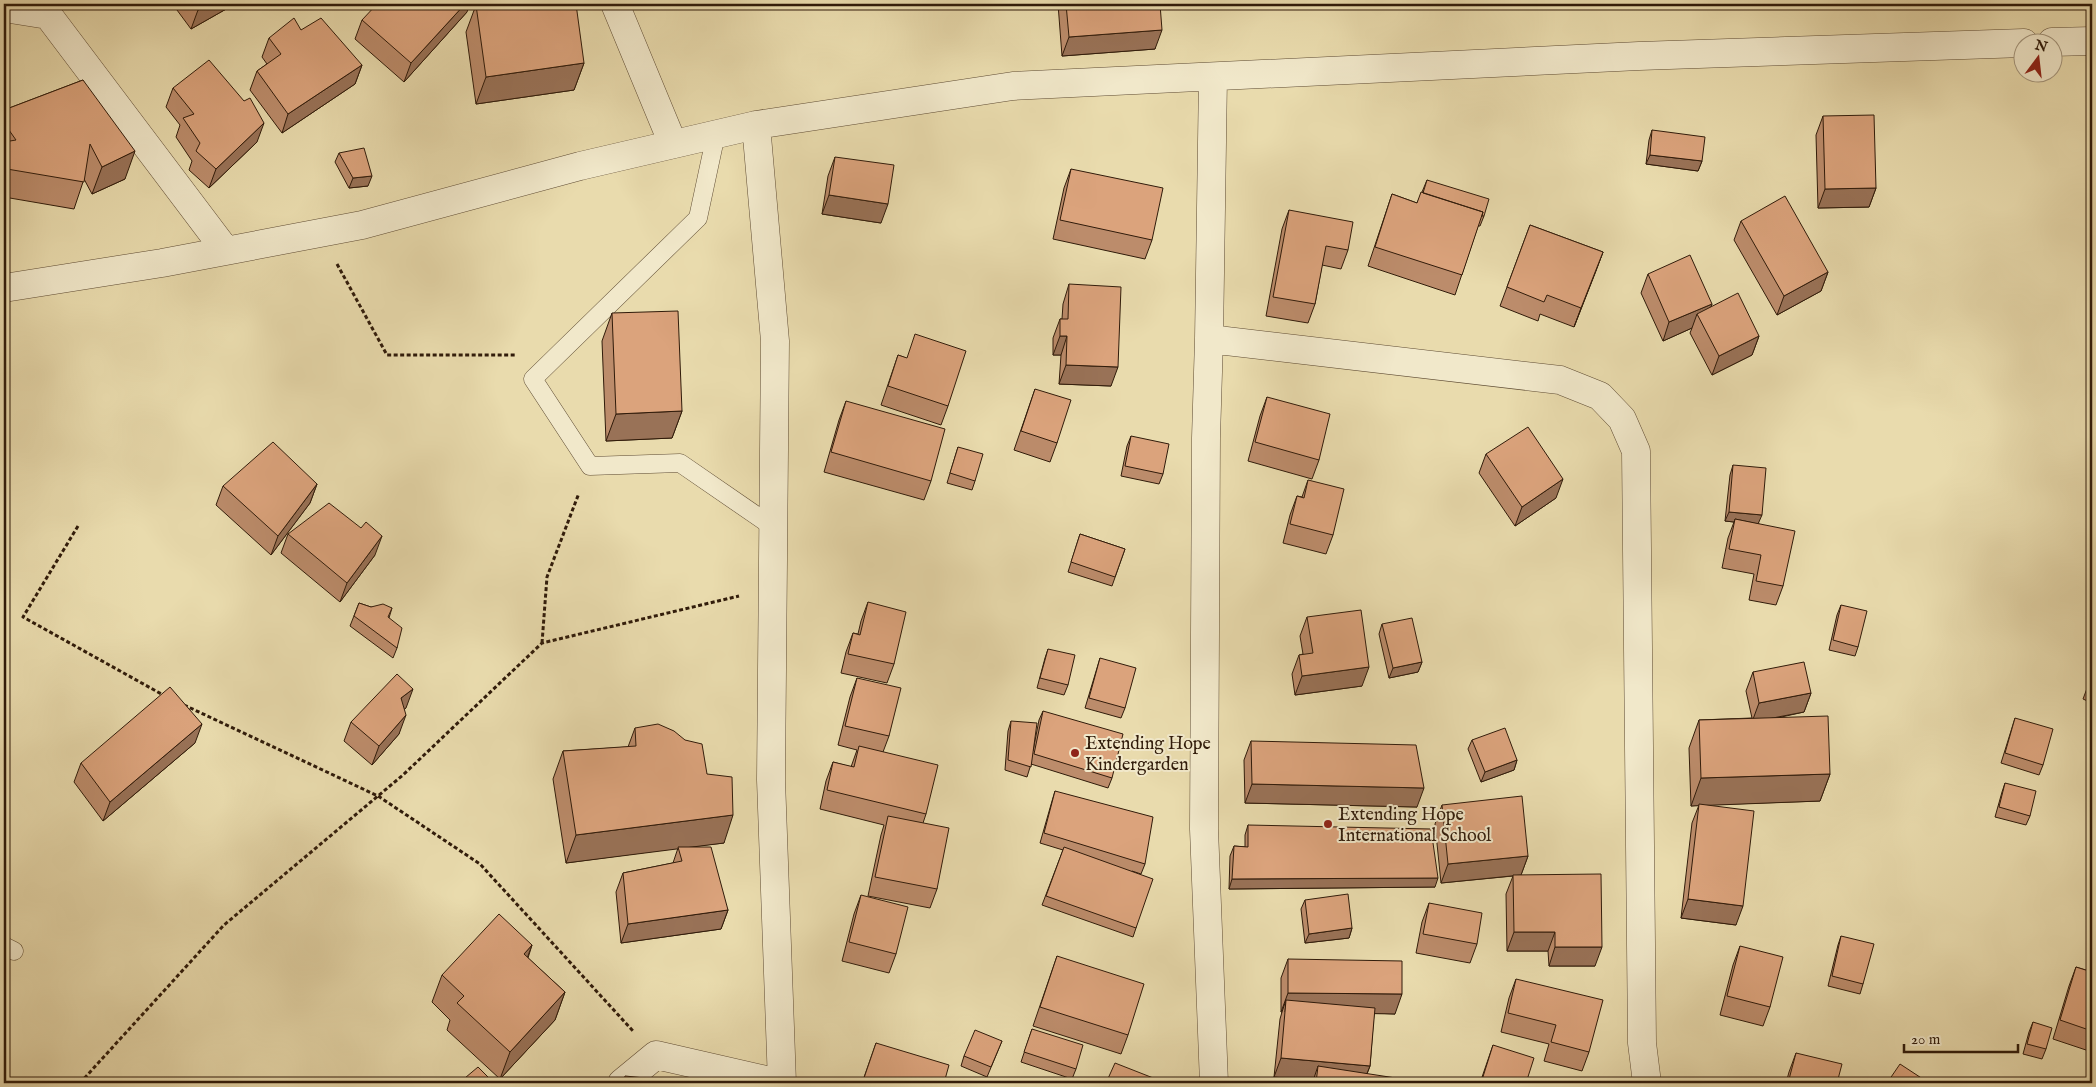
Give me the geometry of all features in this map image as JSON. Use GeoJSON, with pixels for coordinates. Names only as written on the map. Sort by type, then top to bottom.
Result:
{"type":"FeatureCollection","features":[{"type":"Feature","properties":{"kind":"street"},"geometry":{"type":"LineString","coordinates":[[615,4],[673,144]]}},
{"type":"Feature","properties":{"kind":"street"},"geometry":{"type":"LineString","coordinates":[[4,8],[48,15],[226,251]]}},
{"type":"Feature","properties":{"kind":"street"},"geometry":{"type":"LineString","coordinates":[[2064,42],[2092,41]]}},
{"type":"Feature","properties":{"kind":"street"},"geometry":{"type":"LineString","coordinates":[[4,288],[226,251],[362,225],[580,166],[756,125],[1014,86],[1639,56],[2014,43]]}},
{"type":"Feature","properties":{"kind":"street"},"geometry":{"type":"LineString","coordinates":[[1213,77],[1206,438],[1204,830],[1214,1083]]}},
{"type":"Feature","properties":{"kind":"street"},"geometry":{"type":"LineString","coordinates":[[622,1083],[656,1055],[781,1083],[771,780],[775,341],[756,125]]}},
{"type":"Feature","properties":{"kind":"street"},"geometry":{"type":"LineString","coordinates":[[1209,339],[1560,380],[1600,396],[1622,419],[1636,451],[1642,1043],[1647,1083]]}},
{"type":"Feature","properties":{"kind":"lane"},"geometry":{"type":"LineString","coordinates":[[716,134],[698,218],[533,379],[590,466],[680,463],[774,527]]}},
{"type":"Feature","properties":{"kind":"path"},"geometry":{"type":"LineString","coordinates":[[320,233],[387,355],[517,355],[533,379]]}},
{"type":"Feature","properties":{"kind":"path"},"geometry":{"type":"LineString","coordinates":[[542,643],[547,577],[590,466]]}},
{"type":"Feature","properties":{"kind":"path"},"geometry":{"type":"LineString","coordinates":[[78,526],[22,617],[170,699]]}},
{"type":"Feature","properties":{"kind":"path"},"geometry":{"type":"LineString","coordinates":[[80,1083],[224,925],[403,775],[542,643],[773,588]]}},
{"type":"Feature","properties":{"kind":"path"},"geometry":{"type":"LineString","coordinates":[[179,703],[378,796],[480,864],[656,1055]]}},
{"type":"Feature","properties":{"kind":"building"},"geometry":{"type":"Polygon","coordinates":[[[194,4],[209,4],[198,10],[194,4]]]}},
{"type":"Feature","properties":{"kind":"building"},"geometry":{"type":"Polygon","coordinates":[[[377,4],[465,4],[411,63],[362,20],[377,4]]]}},
{"type":"Feature","properties":{"kind":"building"},"geometry":{"type":"Polygon","coordinates":[[[576,4],[584,63],[486,77],[476,5],[576,4]]]}},
{"type":"Feature","properties":{"kind":"building"},"geometry":{"type":"Polygon","coordinates":[[[1066,4],[1160,4],[1162,30],[1069,37],[1066,4]]]}},
{"type":"Feature","properties":{"kind":"building"},"geometry":{"type":"Polygon","coordinates":[[[294,18],[301,30],[321,18],[362,65],[288,114],[257,71],[281,54],[269,38],[294,18]]]}},
{"type":"Feature","properties":{"kind":"building"},"geometry":{"type":"Polygon","coordinates":[[[209,60],[244,101],[250,98],[264,123],[216,169],[196,151],[200,143],[183,118],[194,114],[173,88],[209,60]]]}},
{"type":"Feature","properties":{"kind":"building"},"geometry":{"type":"Polygon","coordinates":[[[83,80],[135,151],[102,167],[90,144],[84,182],[7,169],[4,160],[4,142],[16,140],[4,123],[4,110],[83,80]]]}},
{"type":"Feature","properties":{"kind":"building"},"geometry":{"type":"Polygon","coordinates":[[[1874,115],[1876,188],[1825,189],[1823,116],[1874,115]]]}},
{"type":"Feature","properties":{"kind":"building"},"geometry":{"type":"Polygon","coordinates":[[[1652,130],[1705,137],[1702,161],[1650,155],[1652,130]]]}},
{"type":"Feature","properties":{"kind":"building"},"geometry":{"type":"Polygon","coordinates":[[[364,148],[372,176],[353,178],[339,153],[364,148]]]}},
{"type":"Feature","properties":{"kind":"building"},"geometry":{"type":"Polygon","coordinates":[[[835,157],[894,165],[888,204],[829,195],[835,157]]]}},
{"type":"Feature","properties":{"kind":"building"},"geometry":{"type":"Polygon","coordinates":[[[1071,169],[1163,188],[1152,240],[1060,220],[1071,169]]]}},
{"type":"Feature","properties":{"kind":"building"},"geometry":{"type":"Polygon","coordinates":[[[1427,180],[1489,199],[1484,216],[1482,216],[1483,212],[1423,193],[1427,180]]]}},
{"type":"Feature","properties":{"kind":"building"},"geometry":{"type":"Polygon","coordinates":[[[1421,192],[1483,212],[1462,275],[1375,247],[1392,194],[1417,203],[1421,192]]]}},
{"type":"Feature","properties":{"kind":"building"},"geometry":{"type":"Polygon","coordinates":[[[1785,196],[1828,272],[1784,296],[1741,221],[1785,196]]]}},
{"type":"Feature","properties":{"kind":"building"},"geometry":{"type":"Polygon","coordinates":[[[1289,210],[1353,222],[1348,250],[1326,246],[1315,304],[1273,297],[1289,210]]]}},
{"type":"Feature","properties":{"kind":"building"},"geometry":{"type":"Polygon","coordinates":[[[1530,225],[1603,252],[1581,308],[1547,295],[1544,302],[1507,287],[1530,225]]]}},
{"type":"Feature","properties":{"kind":"building"},"geometry":{"type":"Polygon","coordinates":[[[1690,255],[1712,304],[1669,322],[1648,274],[1690,255]]]}},
{"type":"Feature","properties":{"kind":"building"},"geometry":{"type":"Polygon","coordinates":[[[1069,284],[1121,287],[1118,367],[1066,365],[1067,336],[1060,336],[1060,319],[1068,319],[1069,284]]]}},
{"type":"Feature","properties":{"kind":"building"},"geometry":{"type":"Polygon","coordinates":[[[1738,293],[1759,336],[1719,356],[1697,314],[1738,293]]]}},
{"type":"Feature","properties":{"kind":"building"},"geometry":{"type":"Polygon","coordinates":[[[678,311],[682,411],[616,414],[612,313],[678,311]]]}},
{"type":"Feature","properties":{"kind":"building"},"geometry":{"type":"Polygon","coordinates":[[[915,334],[966,351],[948,406],[888,386],[898,355],[907,358],[915,334]]]}},
{"type":"Feature","properties":{"kind":"building"},"geometry":{"type":"Polygon","coordinates":[[[1035,389],[1071,400],[1057,443],[1021,431],[1035,389]]]}},
{"type":"Feature","properties":{"kind":"building"},"geometry":{"type":"Polygon","coordinates":[[[1267,397],[1330,414],[1319,460],[1255,442],[1267,397]]]}},
{"type":"Feature","properties":{"kind":"building"},"geometry":{"type":"Polygon","coordinates":[[[846,401],[945,429],[931,481],[831,452],[846,401]]]}},
{"type":"Feature","properties":{"kind":"building"},"geometry":{"type":"Polygon","coordinates":[[[1528,427],[1563,479],[1522,507],[1486,454],[1528,427]]]}},
{"type":"Feature","properties":{"kind":"building"},"geometry":{"type":"Polygon","coordinates":[[[1131,436],[1169,444],[1163,474],[1125,466],[1131,436]]]}},
{"type":"Feature","properties":{"kind":"building"},"geometry":{"type":"Polygon","coordinates":[[[273,442],[317,484],[278,536],[223,486],[273,442]]]}},
{"type":"Feature","properties":{"kind":"building"},"geometry":{"type":"Polygon","coordinates":[[[958,447],[983,454],[975,481],[950,473],[958,447]]]}},
{"type":"Feature","properties":{"kind":"building"},"geometry":{"type":"Polygon","coordinates":[[[1733,465],[1766,468],[1762,515],[1729,512],[1733,465]]]}},
{"type":"Feature","properties":{"kind":"building"},"geometry":{"type":"Polygon","coordinates":[[[1308,480],[1344,489],[1333,535],[1290,524],[1297,496],[1304,498],[1308,480]]]}},
{"type":"Feature","properties":{"kind":"building"},"geometry":{"type":"Polygon","coordinates":[[[329,503],[361,528],[366,522],[382,536],[347,583],[288,534],[329,503]]]}},
{"type":"Feature","properties":{"kind":"building"},"geometry":{"type":"Polygon","coordinates":[[[1735,519],[1795,531],[1783,586],[1756,581],[1761,555],[1729,549],[1735,519]]]}},
{"type":"Feature","properties":{"kind":"building"},"geometry":{"type":"Polygon","coordinates":[[[1080,534],[1125,549],[1115,577],[1071,562],[1080,534]]]}},
{"type":"Feature","properties":{"kind":"building"},"geometry":{"type":"Polygon","coordinates":[[[868,602],[906,612],[894,664],[848,654],[853,633],[860,635],[868,602]]]}},
{"type":"Feature","properties":{"kind":"building"},"geometry":{"type":"Polygon","coordinates":[[[359,603],[371,607],[383,604],[392,608],[388,617],[402,628],[397,648],[354,616],[359,603]]]}},
{"type":"Feature","properties":{"kind":"building"},"geometry":{"type":"Polygon","coordinates":[[[1841,605],[1867,611],[1858,647],[1833,640],[1841,605]]]}},
{"type":"Feature","properties":{"kind":"building"},"geometry":{"type":"Polygon","coordinates":[[[1361,610],[1369,667],[1302,676],[1299,655],[1313,653],[1307,617],[1361,610]]]}},
{"type":"Feature","properties":{"kind":"building"},"geometry":{"type":"Polygon","coordinates":[[[1412,618],[1422,662],[1393,668],[1382,624],[1412,618]]]}},
{"type":"Feature","properties":{"kind":"building"},"geometry":{"type":"Polygon","coordinates":[[[1048,649],[1075,655],[1068,685],[1040,678],[1048,649]]]}},
{"type":"Feature","properties":{"kind":"building"},"geometry":{"type":"Polygon","coordinates":[[[1100,658],[1136,668],[1125,708],[1089,698],[1100,658]]]}},
{"type":"Feature","properties":{"kind":"building"},"geometry":{"type":"Polygon","coordinates":[[[1804,662],[1811,693],[1759,703],[1753,672],[1804,662]]]}},
{"type":"Feature","properties":{"kind":"building"},"geometry":{"type":"Polygon","coordinates":[[[397,674],[413,689],[401,698],[406,715],[379,746],[351,722],[397,674]]]}},
{"type":"Feature","properties":{"kind":"building"},"geometry":{"type":"Polygon","coordinates":[[[857,678],[901,688],[889,736],[845,726],[857,678]]]}},
{"type":"Feature","properties":{"kind":"building"},"geometry":{"type":"Polygon","coordinates":[[[170,687],[202,724],[110,802],[81,763],[170,687]]]}},
{"type":"Feature","properties":{"kind":"building","name":"Extending Hope Kindergarden"},"geometry":{"type":"Polygon","coordinates":[[[1043,711],[1123,734],[1112,778],[1034,754],[1043,711]]]}},
{"type":"Feature","properties":{"kind":"building"},"geometry":{"type":"Polygon","coordinates":[[[1828,716],[1830,774],[1701,778],[1699,720],[1828,716]]]}},
{"type":"Feature","properties":{"kind":"building"},"geometry":{"type":"Polygon","coordinates":[[[2015,718],[2053,729],[2043,765],[2005,753],[2015,718]]]}},
{"type":"Feature","properties":{"kind":"building","name":"Extending Hope Kindergarden"},"geometry":{"type":"Polygon","coordinates":[[[1011,721],[1037,723],[1031,767],[1008,760],[1011,721]]]}},
{"type":"Feature","properties":{"kind":"building"},"geometry":{"type":"Polygon","coordinates":[[[658,724],[674,731],[685,740],[702,744],[707,774],[732,777],[733,815],[576,835],[563,751],[636,746],[635,728],[658,724]]]}},
{"type":"Feature","properties":{"kind":"building"},"geometry":{"type":"Polygon","coordinates":[[[1505,728],[1517,760],[1485,772],[1472,740],[1505,728]]]}},
{"type":"Feature","properties":{"kind":"building"},"geometry":{"type":"Polygon","coordinates":[[[1251,741],[1416,745],[1424,788],[1252,784],[1251,741]]]}},
{"type":"Feature","properties":{"kind":"building"},"geometry":{"type":"Polygon","coordinates":[[[859,746],[938,765],[926,814],[827,790],[833,762],[854,767],[859,746]]]}},
{"type":"Feature","properties":{"kind":"building"},"geometry":{"type":"Polygon","coordinates":[[[2005,783],[2036,791],[2030,816],[1999,807],[2005,783]]]}},
{"type":"Feature","properties":{"kind":"building"},"geometry":{"type":"Polygon","coordinates":[[[1055,791],[1153,817],[1145,864],[1044,833],[1055,791]]]}},
{"type":"Feature","properties":{"kind":"building"},"geometry":{"type":"Polygon","coordinates":[[[1522,796],[1528,856],[1448,864],[1442,805],[1522,796]]]}},
{"type":"Feature","properties":{"kind":"building"},"geometry":{"type":"Polygon","coordinates":[[[1699,804],[1754,811],[1743,906],[1688,899],[1699,804]]]}},
{"type":"Feature","properties":{"kind":"building"},"geometry":{"type":"Polygon","coordinates":[[[888,816],[949,828],[937,889],[875,877],[888,816]]]}},
{"type":"Feature","properties":{"kind":"building","name":"Extending Hope International School"},"geometry":{"type":"Polygon","coordinates":[[[1248,825],[1431,829],[1438,878],[1232,879],[1234,846],[1248,847],[1248,825]]]}},
{"type":"Feature","properties":{"kind":"building"},"geometry":{"type":"Polygon","coordinates":[[[678,847],[711,847],[728,910],[628,924],[623,873],[682,861],[678,847]]]}},
{"type":"Feature","properties":{"kind":"building"},"geometry":{"type":"Polygon","coordinates":[[[1064,847],[1153,879],[1136,928],[1046,896],[1064,847]]]}},
{"type":"Feature","properties":{"kind":"building"},"geometry":{"type":"Polygon","coordinates":[[[1601,874],[1602,947],[1555,947],[1555,932],[1514,932],[1513,875],[1601,874]]]}},
{"type":"Feature","properties":{"kind":"building"},"geometry":{"type":"Polygon","coordinates":[[[1348,894],[1352,928],[1309,934],[1305,900],[1348,894]]]}},
{"type":"Feature","properties":{"kind":"building"},"geometry":{"type":"Polygon","coordinates":[[[861,895],[908,907],[896,954],[849,942],[861,895]]]}},
{"type":"Feature","properties":{"kind":"building"},"geometry":{"type":"Polygon","coordinates":[[[1429,903],[1482,913],[1477,944],[1423,934],[1429,903]]]}},
{"type":"Feature","properties":{"kind":"building"},"geometry":{"type":"Polygon","coordinates":[[[499,914],[532,945],[524,954],[565,992],[510,1052],[457,1003],[464,996],[442,975],[499,914]]]}},
{"type":"Feature","properties":{"kind":"building"},"geometry":{"type":"Polygon","coordinates":[[[1841,936],[1874,944],[1863,984],[1832,976],[1841,936]]]}},
{"type":"Feature","properties":{"kind":"building"},"geometry":{"type":"Polygon","coordinates":[[[1740,946],[1783,957],[1770,1007],[1727,996],[1740,946]]]}},
{"type":"Feature","properties":{"kind":"building"},"geometry":{"type":"Polygon","coordinates":[[[1057,956],[1144,984],[1128,1035],[1040,1007],[1057,956]]]}},
{"type":"Feature","properties":{"kind":"building"},"geometry":{"type":"Polygon","coordinates":[[[1288,959],[1402,961],[1402,994],[1288,993],[1288,959]]]}},
{"type":"Feature","properties":{"kind":"building"},"geometry":{"type":"Polygon","coordinates":[[[2076,967],[2092,972],[2092,1031],[2060,1020],[2076,967]]]}},
{"type":"Feature","properties":{"kind":"building"},"geometry":{"type":"Polygon","coordinates":[[[1516,979],[1603,1000],[1589,1052],[1551,1042],[1556,1025],[1508,1013],[1516,979]]]}},
{"type":"Feature","properties":{"kind":"building"},"geometry":{"type":"Polygon","coordinates":[[[1286,1000],[1375,1008],[1370,1066],[1281,1058],[1286,1000]]]}},
{"type":"Feature","properties":{"kind":"building"},"geometry":{"type":"Polygon","coordinates":[[[2033,1022],[2052,1028],[2046,1049],[2027,1044],[2033,1022]]]}},
{"type":"Feature","properties":{"kind":"building"},"geometry":{"type":"Polygon","coordinates":[[[1032,1029],[1083,1045],[1076,1069],[1024,1052],[1032,1029]]]}},
{"type":"Feature","properties":{"kind":"building"},"geometry":{"type":"Polygon","coordinates":[[[975,1030],[1002,1041],[991,1067],[964,1056],[975,1030]]]}},
{"type":"Feature","properties":{"kind":"building"},"geometry":{"type":"Polygon","coordinates":[[[876,1043],[949,1065],[944,1083],[880,1083],[864,1078],[876,1043]]]}},
{"type":"Feature","properties":{"kind":"building"},"geometry":{"type":"Polygon","coordinates":[[[1493,1045],[1534,1058],[1526,1083],[1481,1083],[1493,1045]]]}},
{"type":"Feature","properties":{"kind":"building"},"geometry":{"type":"Polygon","coordinates":[[[1796,1053],[1842,1064],[1837,1083],[1788,1083],[1796,1053]]]}},
{"type":"Feature","properties":{"kind":"building"},"geometry":{"type":"Polygon","coordinates":[[[1115,1063],[1166,1083],[1106,1083],[1115,1063]]]}},
{"type":"Feature","properties":{"kind":"building"},"geometry":{"type":"Polygon","coordinates":[[[1900,1064],[1929,1083],[1887,1083],[1900,1064]]]}},
{"type":"Feature","properties":{"kind":"building"},"geometry":{"type":"Polygon","coordinates":[[[1318,1066],[1428,1083],[1316,1083],[1318,1066]]]}},
{"type":"Feature","properties":{"kind":"building"},"geometry":{"type":"Polygon","coordinates":[[[478,1067],[494,1083],[459,1083],[478,1067]]]}},
{"type":"Feature","properties":{"kind":"building"},"geometry":{"type":"Polygon","coordinates":[[[625,1076],[694,1083],[623,1083],[625,1076]]]}},
{"type":"Feature","properties":{"kind":"place","name":"Extending Hope Kindergarden"},"geometry":{"type":"Point","coordinates":[1075,753]}},
{"type":"Feature","properties":{"kind":"place","name":"Extending Hope International School"},"geometry":{"type":"Point","coordinates":[1328,824]}}]}
